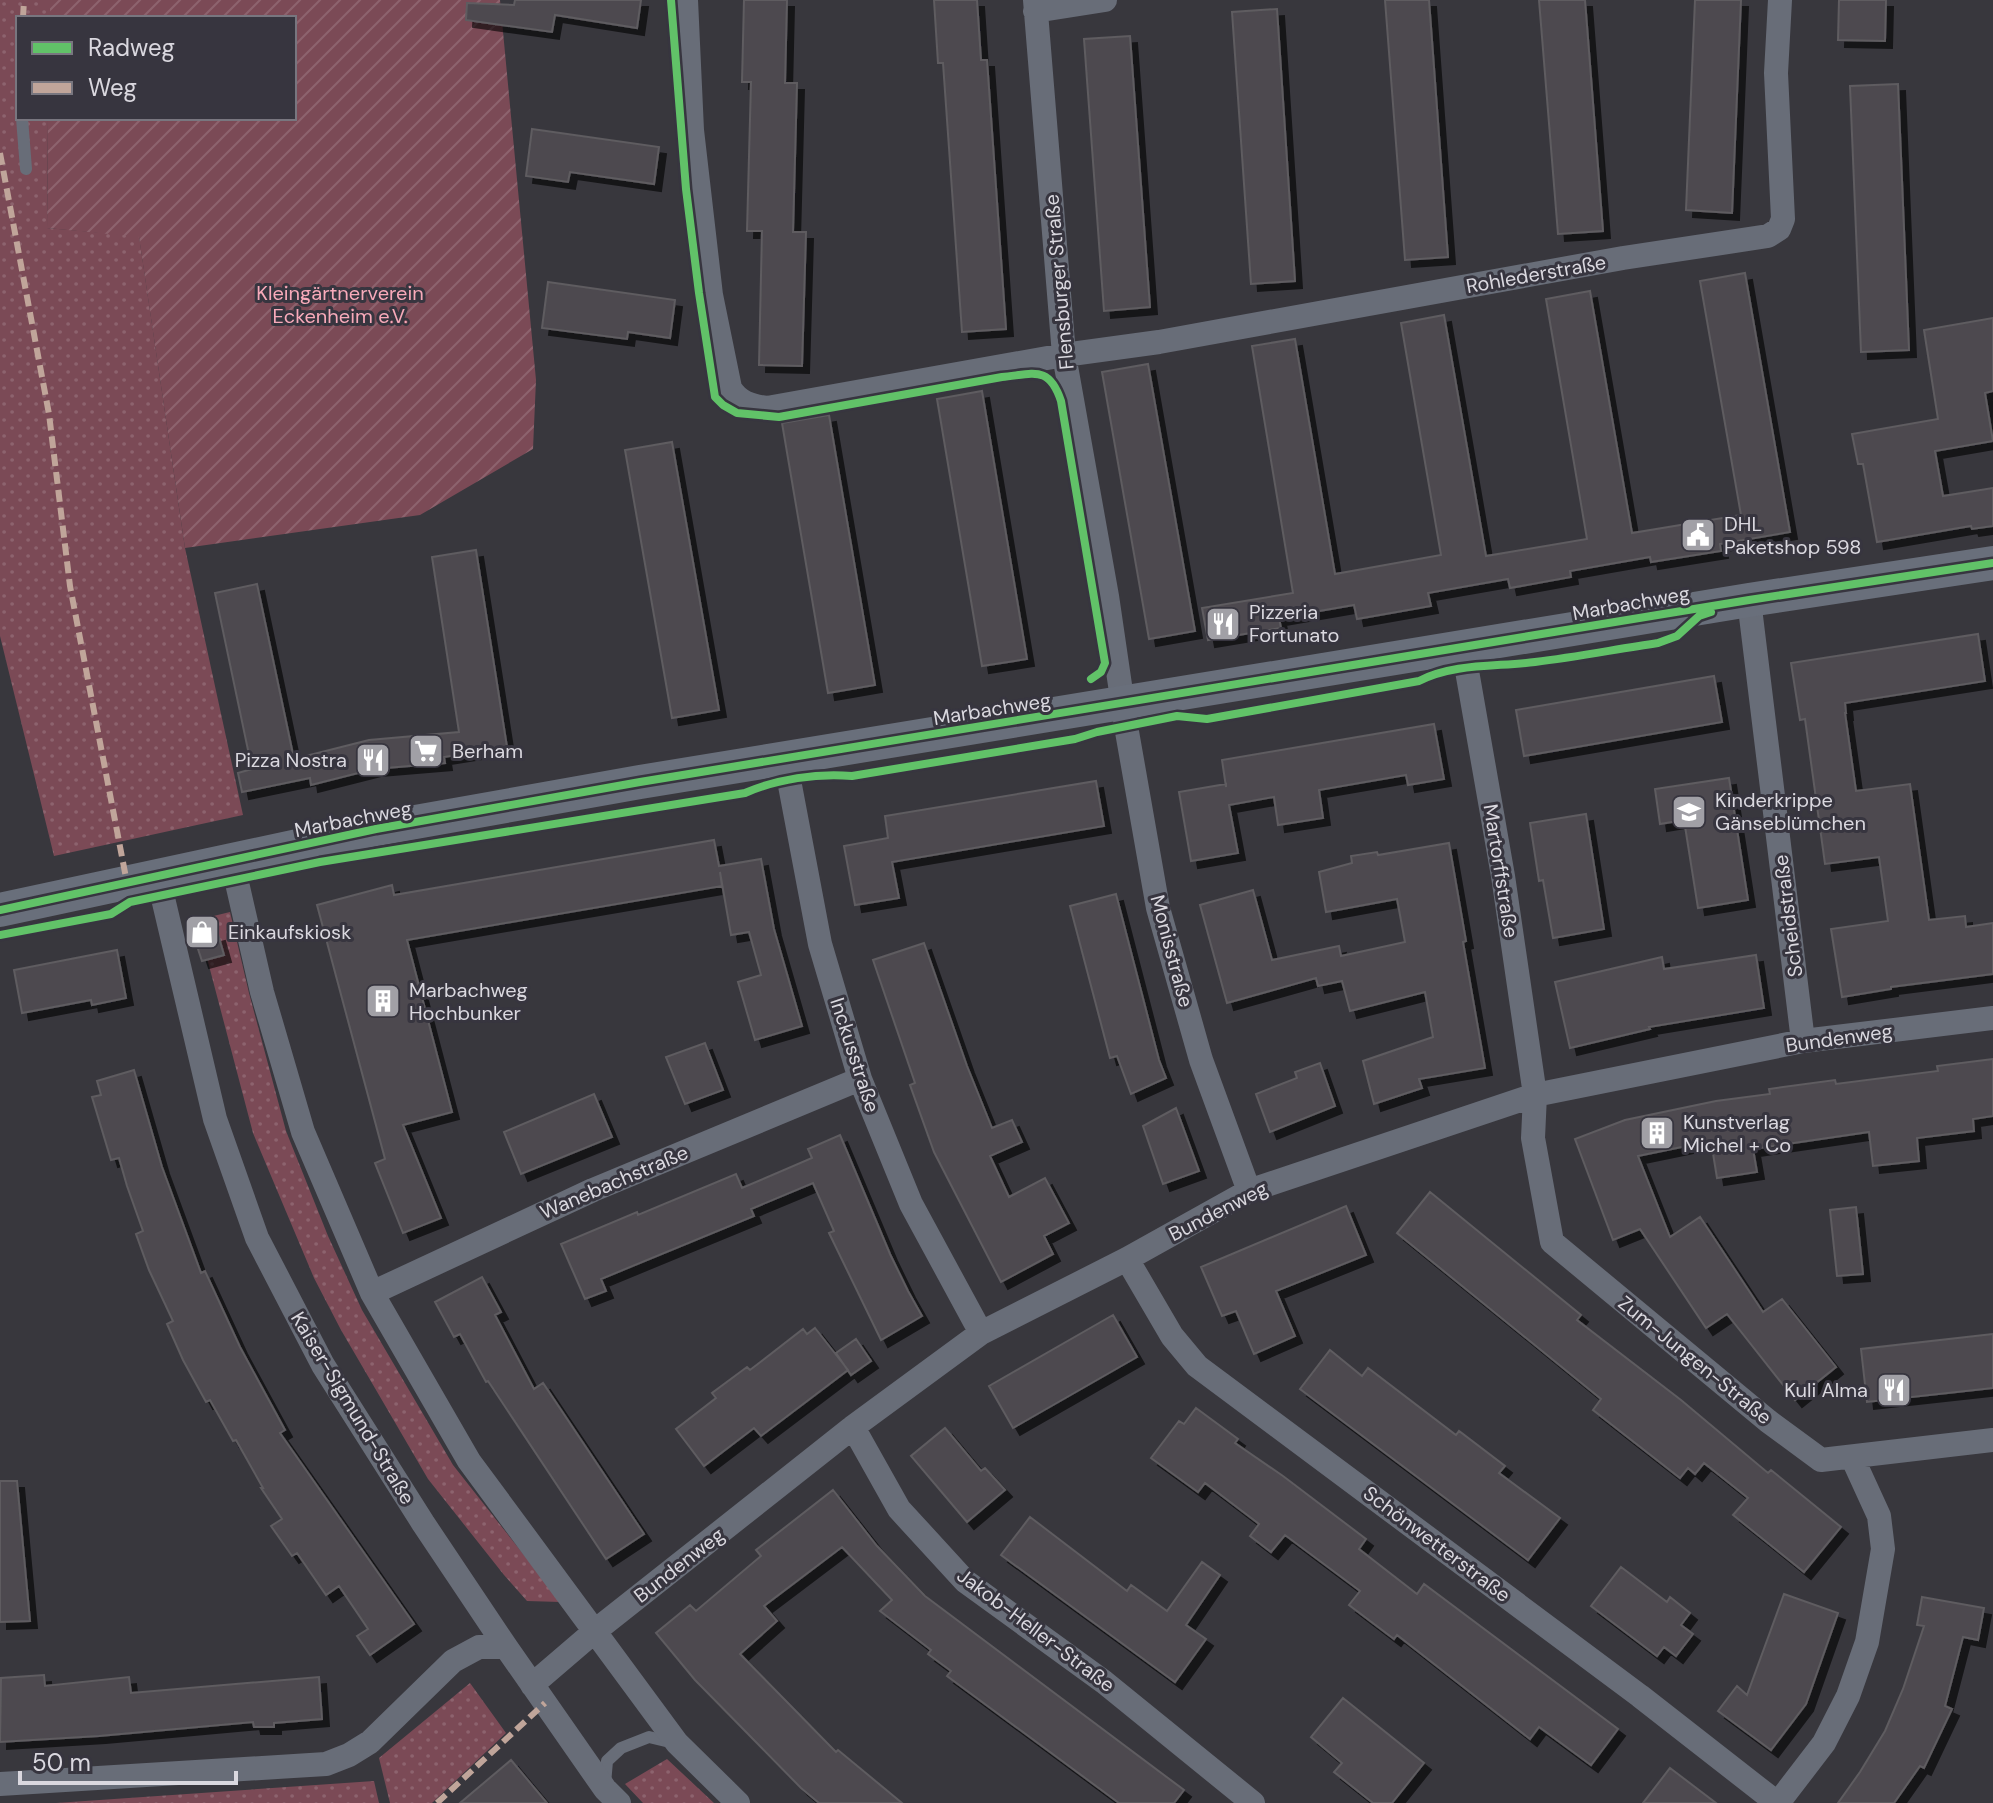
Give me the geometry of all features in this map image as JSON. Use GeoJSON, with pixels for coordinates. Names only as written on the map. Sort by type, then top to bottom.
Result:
{"type":"FeatureCollection","features":[{"type":"Feature","properties":{"kind":"main road","name":"Marbachweg"},"geometry":{"type":"LineString","coordinates":[[0,910],[376,829],[640,782],[1749,600],[1993,563]]}},
{"type":"Feature","properties":{"kind":"street","name":"Rohlederstraße"},"geometry":{"type":"LineString","coordinates":[[686,0],[692,130],[711,295],[730,388],[735,397],[746,404],[767,408],[1064,355],[1159,342],[1623,258],[1768,236],[1779,229],[1783,219],[1776,73],[1780,0]]}},
{"type":"Feature","properties":{"kind":"street"},"geometry":{"type":"LineString","coordinates":[[1035,5],[1105,0]]}},
{"type":"Feature","properties":{"kind":"street","name":"Flensburger Straße"},"geometry":{"type":"LineString","coordinates":[[1035,5],[1064,355],[1124,704]]}},
{"type":"Feature","properties":{"kind":"street","name":"Scheidstraße"},"geometry":{"type":"LineString","coordinates":[[1749,600],[1803,1041]]}},
{"type":"Feature","properties":{"kind":"street","name":"Martorffstraße"},"geometry":{"type":"LineString","coordinates":[[1463,648],[1503,876],[1535,1095]]}},
{"type":"Feature","properties":{"kind":"street","name":"Monisstraße"},"geometry":{"type":"LineString","coordinates":[[1124,704],[1158,908],[1201,1060],[1249,1191]]}},
{"type":"Feature","properties":{"kind":"street","name":"Inckusstraße"},"geometry":{"type":"LineString","coordinates":[[785,759],[820,944],[860,1079],[911,1204],[981,1333]]}},
{"type":"Feature","properties":{"kind":"street"},"geometry":{"type":"LineString","coordinates":[[232,861],[262,992],[303,1132],[372,1293],[469,1461],[677,1743],[738,1803]]}},
{"type":"Feature","properties":{"kind":"street","name":"Kaiser-Sigmund-Straße"},"geometry":{"type":"LineString","coordinates":[[158,877],[215,1119],[257,1238],[323,1365],[423,1523],[532,1685],[612,1796]]}},
{"type":"Feature","properties":{"kind":"street","name":"Bundenweg"},"geometry":{"type":"LineString","coordinates":[[595,1631],[853,1427],[981,1333],[1127,1259],[1249,1191],[1535,1095],[1803,1041],[1993,1018]]}},
{"type":"Feature","properties":{"kind":"street","name":"Wanebachstraße"},"geometry":{"type":"LineString","coordinates":[[372,1293],[593,1190],[860,1079]]}},
{"type":"Feature","properties":{"kind":"street","name":"Zum-Jungen-Straße"},"geometry":{"type":"LineString","coordinates":[[1535,1095],[1533,1138],[1552,1242],[1768,1421],[1821,1460],[1993,1440]]}},
{"type":"Feature","properties":{"kind":"street","name":"Schönwetterstraße"},"geometry":{"type":"LineString","coordinates":[[1127,1259],[1172,1336],[1197,1366],[1640,1696],[1778,1803]]}},
{"type":"Feature","properties":{"kind":"street","name":"Jakob-Heller-Straße"},"geometry":{"type":"LineString","coordinates":[[853,1427],[899,1509],[965,1581],[1104,1682],[1253,1803]]}},
{"type":"Feature","properties":{"kind":"street"},"geometry":{"type":"LineString","coordinates":[[1778,1803],[1824,1743],[1848,1696],[1867,1642],[1883,1549],[1879,1516],[1852,1457]]}},
{"type":"Feature","properties":{"kind":"street"},"geometry":{"type":"LineString","coordinates":[[532,1685],[595,1631]]}},
{"type":"Feature","properties":{"kind":"street"},"geometry":{"type":"LineString","coordinates":[[0,1784],[326,1764],[370,1742],[453,1661],[479,1647],[506,1647]]}},
{"type":"Feature","properties":{"kind":"lane"},"geometry":{"type":"LineString","coordinates":[[22,120],[26,169]]}},
{"type":"Feature","properties":{"kind":"lane"},"geometry":{"type":"LineString","coordinates":[[612,1796],[607,1761],[621,1748],[649,1737],[677,1743]]}},
{"type":"Feature","properties":{"kind":"green space"},"geometry":{"type":"Polygon","coordinates":[[[0,0],[50,0],[50,16],[16,16],[16,120],[48,120],[47,228],[139,236],[185,548],[243,815],[54,856],[0,636],[0,0]]]}},
{"type":"Feature","properties":{"kind":"green space","name":"Kleingärtnerverein Eckenheim e.V."},"geometry":{"type":"Polygon","coordinates":[[[50,0],[500,0],[536,380],[533,449],[420,515],[185,548],[139,237],[47,228],[48,120],[296,120],[296,16],[50,16],[50,0]]]}},
{"type":"Feature","properties":{"kind":"green space"},"geometry":{"type":"Polygon","coordinates":[[[230,912],[286,1131],[362,1310],[453,1465],[561,1602],[527,1601],[428,1479],[314,1278],[253,1133],[197,920],[230,912]]]}},
{"type":"Feature","properties":{"kind":"green space"},"geometry":{"type":"Polygon","coordinates":[[[470,1683],[506,1733],[432,1803],[390,1803],[379,1758],[470,1683]]]}},
{"type":"Feature","properties":{"kind":"green space"},"geometry":{"type":"Polygon","coordinates":[[[667,1759],[714,1803],[643,1803],[625,1784],[667,1759]]]}},
{"type":"Feature","properties":{"kind":"green space"},"geometry":{"type":"Polygon","coordinates":[[[374,1781],[379,1803],[56,1803],[374,1781]]]}},
{"type":"Feature","properties":{"kind":"building"},"geometry":{"type":"Polygon","coordinates":[[[515,0],[641,0],[637,28],[555,15],[552,32],[466,20],[467,3],[514,5],[515,0]]]}},
{"type":"Feature","properties":{"kind":"building"},"geometry":{"type":"Polygon","coordinates":[[[744,0],[787,0],[785,83],[797,83],[793,232],[806,232],[802,366],[759,365],[762,231],[747,231],[751,82],[742,82],[744,0]]]}},
{"type":"Feature","properties":{"kind":"building"},"geometry":{"type":"Polygon","coordinates":[[[934,0],[977,0],[981,60],[987,60],[1006,329],[962,332],[943,63],[938,63],[934,0]]]}},
{"type":"Feature","properties":{"kind":"building"},"geometry":{"type":"Polygon","coordinates":[[[1385,0],[1429,0],[1448,257],[1405,260],[1385,0]]]}},
{"type":"Feature","properties":{"kind":"building"},"geometry":{"type":"Polygon","coordinates":[[[1539,0],[1585,0],[1603,231],[1558,234],[1539,0]]]}},
{"type":"Feature","properties":{"kind":"building"},"geometry":{"type":"Polygon","coordinates":[[[1695,0],[1741,0],[1732,213],[1686,210],[1695,0]]]}},
{"type":"Feature","properties":{"kind":"building"},"geometry":{"type":"Polygon","coordinates":[[[1839,0],[1886,0],[1885,41],[1838,40],[1839,0]]]}},
{"type":"Feature","properties":{"kind":"building"},"geometry":{"type":"Polygon","coordinates":[[[1277,9],[1295,281],[1251,284],[1232,12],[1277,9]]]}},
{"type":"Feature","properties":{"kind":"building"},"geometry":{"type":"Polygon","coordinates":[[[1130,36],[1150,307],[1104,311],[1084,39],[1130,36]]]}},
{"type":"Feature","properties":{"kind":"building"},"geometry":{"type":"Polygon","coordinates":[[[1898,84],[1909,350],[1861,352],[1850,86],[1898,84]]]}},
{"type":"Feature","properties":{"kind":"building"},"geometry":{"type":"Polygon","coordinates":[[[532,129],[659,147],[654,184],[570,172],[568,182],[526,176],[532,129]]]}},
{"type":"Feature","properties":{"kind":"building"},"geometry":{"type":"Polygon","coordinates":[[[1745,273],[1790,532],[1720,544],[1721,551],[1651,562],[1650,557],[1570,571],[1571,577],[1510,588],[1508,579],[1428,593],[1431,606],[1357,619],[1354,605],[1279,618],[1281,628],[1208,640],[1202,608],[1293,593],[1252,346],[1295,339],[1335,574],[1441,555],[1401,323],[1444,315],[1486,556],[1587,539],[1546,299],[1590,291],[1632,533],[1741,515],[1700,281],[1745,273]]]}},
{"type":"Feature","properties":{"kind":"building"},"geometry":{"type":"Polygon","coordinates":[[[548,282],[675,300],[670,338],[628,332],[627,339],[542,328],[548,282]]]}},
{"type":"Feature","properties":{"kind":"building"},"geometry":{"type":"Polygon","coordinates":[[[1993,318],[1993,391],[1985,393],[1993,441],[1935,451],[1943,496],[1993,488],[1993,526],[1972,529],[1971,526],[1877,542],[1863,464],[1858,464],[1852,434],[1938,419],[1924,330],[1993,318]]]}},
{"type":"Feature","properties":{"kind":"building"},"geometry":{"type":"Polygon","coordinates":[[[1148,364],[1195,631],[1149,639],[1102,372],[1148,364]]]}},
{"type":"Feature","properties":{"kind":"building"},"geometry":{"type":"Polygon","coordinates":[[[982,391],[1027,659],[982,666],[937,399],[982,391]]]}},
{"type":"Feature","properties":{"kind":"building"},"geometry":{"type":"Polygon","coordinates":[[[829,415],[875,685],[828,693],[782,423],[829,415]]]}},
{"type":"Feature","properties":{"kind":"building"},"geometry":{"type":"Polygon","coordinates":[[[672,442],[719,710],[672,718],[625,450],[672,442]]]}},
{"type":"Feature","properties":{"kind":"building"},"geometry":{"type":"Polygon","coordinates":[[[476,550],[507,747],[444,757],[445,763],[374,769],[311,785],[310,778],[242,792],[238,773],[252,769],[215,593],[257,584],[294,759],[369,740],[459,732],[432,557],[476,550]]]}},
{"type":"Feature","properties":{"kind":"building"},"geometry":{"type":"Polygon","coordinates":[[[1978,634],[1985,681],[1845,703],[1845,713],[1856,791],[1910,784],[1929,920],[1965,916],[1966,927],[1993,923],[1993,974],[1891,987],[1842,997],[1831,929],[1888,921],[1879,857],[1825,864],[1805,719],[1800,720],[1791,663],[1978,634]]]}},
{"type":"Feature","properties":{"kind":"building"},"geometry":{"type":"Polygon","coordinates":[[[1714,676],[1722,722],[1524,756],[1516,710],[1714,676]]]}},
{"type":"Feature","properties":{"kind":"building"},"geometry":{"type":"Polygon","coordinates":[[[1434,724],[1444,779],[1408,785],[1406,775],[1319,790],[1323,818],[1278,825],[1274,797],[1229,805],[1238,853],[1191,861],[1179,792],[1226,784],[1222,760],[1434,724]]]}},
{"type":"Feature","properties":{"kind":"building"},"geometry":{"type":"Polygon","coordinates":[[[1729,778],[1748,900],[1698,908],[1684,820],[1660,824],[1655,789],[1729,778]]]}},
{"type":"Feature","properties":{"kind":"building"},"geometry":{"type":"Polygon","coordinates":[[[1096,781],[1104,826],[892,862],[899,898],[855,905],[844,846],[888,838],[885,816],[1096,781]]]}},
{"type":"Feature","properties":{"kind":"building"},"geometry":{"type":"Polygon","coordinates":[[[1586,814],[1604,929],[1553,938],[1543,880],[1539,881],[1530,823],[1586,814]]]}},
{"type":"Feature","properties":{"kind":"building"},"geometry":{"type":"Polygon","coordinates":[[[714,840],[719,866],[761,859],[774,929],[802,1026],[755,1040],[738,982],[761,975],[749,932],[731,935],[720,872],[722,886],[407,940],[452,1112],[403,1125],[441,1218],[403,1233],[375,1163],[385,1159],[317,905],[392,885],[394,895],[714,840]]]}},
{"type":"Feature","properties":{"kind":"building"},"geometry":{"type":"Polygon","coordinates":[[[1449,843],[1485,1068],[1419,1079],[1422,1088],[1374,1104],[1363,1061],[1433,1037],[1425,992],[1350,1011],[1342,981],[1318,986],[1316,978],[1227,1003],[1200,905],[1253,890],[1272,960],[1339,946],[1341,956],[1405,942],[1397,899],[1326,912],[1319,872],[1352,863],[1351,856],[1377,852],[1378,855],[1449,843]]]}},
{"type":"Feature","properties":{"kind":"building"},"geometry":{"type":"Polygon","coordinates":[[[1116,894],[1166,1078],[1131,1094],[1117,1056],[1110,1058],[1070,906],[1116,894]]]}},
{"type":"Feature","properties":{"kind":"building"},"geometry":{"type":"Polygon","coordinates":[[[218,934],[224,955],[202,961],[195,940],[218,934]]]}},
{"type":"Feature","properties":{"kind":"building"},"geometry":{"type":"Polygon","coordinates":[[[924,943],[992,1128],[1012,1120],[1022,1142],[990,1156],[1009,1197],[1045,1178],[1069,1223],[1044,1236],[1053,1254],[1001,1282],[934,1152],[910,1085],[915,1083],[873,960],[924,943]]]}},
{"type":"Feature","properties":{"kind":"building"},"geometry":{"type":"Polygon","coordinates":[[[117,950],[126,998],[92,1005],[91,1000],[22,1013],[14,970],[117,950]]]}},
{"type":"Feature","properties":{"kind":"building"},"geometry":{"type":"Polygon","coordinates":[[[1756,955],[1764,1008],[1649,1027],[1570,1048],[1555,982],[1662,957],[1664,969],[1756,955]]]}},
{"type":"Feature","properties":{"kind":"building"},"geometry":{"type":"Polygon","coordinates":[[[705,1043],[723,1090],[685,1104],[666,1057],[705,1043]]]}},
{"type":"Feature","properties":{"kind":"building"},"geometry":{"type":"Polygon","coordinates":[[[1993,1059],[1993,1116],[1973,1119],[1974,1131],[1917,1138],[1919,1161],[1873,1166],[1869,1132],[1753,1149],[1757,1172],[1717,1178],[1711,1141],[1638,1156],[1670,1237],[1700,1217],[1763,1312],[1782,1299],[1836,1367],[1795,1400],[1727,1314],[1706,1328],[1640,1229],[1613,1240],[1575,1139],[1625,1120],[1716,1101],[1770,1094],[1769,1089],[1938,1071],[1937,1066],[1993,1059]]]}},
{"type":"Feature","properties":{"kind":"building"},"geometry":{"type":"Polygon","coordinates":[[[1320,1063],[1335,1106],[1270,1132],[1256,1094],[1297,1078],[1295,1072],[1320,1063]]]}},
{"type":"Feature","properties":{"kind":"building"},"geometry":{"type":"Polygon","coordinates":[[[134,1070],[162,1167],[201,1273],[205,1271],[240,1347],[285,1430],[280,1433],[414,1624],[370,1655],[357,1636],[368,1629],[339,1586],[326,1595],[297,1553],[292,1556],[271,1526],[282,1519],[261,1488],[236,1440],[233,1441],[210,1400],[206,1402],[167,1324],[173,1321],[149,1270],[136,1234],[143,1231],[119,1158],[111,1160],[92,1097],[101,1095],[97,1081],[134,1070]]]}},
{"type":"Feature","properties":{"kind":"building"},"geometry":{"type":"Polygon","coordinates":[[[594,1094],[612,1137],[521,1174],[504,1132],[594,1094]]]}},
{"type":"Feature","properties":{"kind":"building"},"geometry":{"type":"Polygon","coordinates":[[[1176,1108],[1199,1171],[1163,1184],[1143,1126],[1176,1108]]]}},
{"type":"Feature","properties":{"kind":"building"},"geometry":{"type":"Polygon","coordinates":[[[840,1135],[890,1254],[922,1316],[881,1340],[829,1233],[834,1231],[813,1183],[751,1209],[754,1216],[601,1279],[606,1291],[585,1299],[561,1244],[736,1174],[742,1188],[812,1158],[808,1149],[840,1135]]]}},
{"type":"Feature","properties":{"kind":"building"},"geometry":{"type":"Polygon","coordinates":[[[1430,1192],[1581,1315],[1577,1320],[1681,1400],[1768,1473],[1771,1470],[1841,1527],[1804,1572],[1733,1515],[1748,1498],[1704,1463],[1695,1474],[1688,1468],[1680,1478],[1593,1410],[1601,1399],[1397,1233],[1430,1192]]]}},
{"type":"Feature","properties":{"kind":"building"},"geometry":{"type":"Polygon","coordinates":[[[1346,1206],[1366,1255],[1276,1291],[1295,1336],[1254,1354],[1236,1311],[1222,1316],[1201,1267],[1346,1206]]]}},
{"type":"Feature","properties":{"kind":"building"},"geometry":{"type":"Polygon","coordinates":[[[1856,1207],[1863,1274],[1837,1276],[1830,1210],[1856,1207]]]}},
{"type":"Feature","properties":{"kind":"building"},"geometry":{"type":"Polygon","coordinates":[[[482,1277],[501,1312],[495,1315],[534,1389],[543,1383],[644,1534],[606,1559],[486,1382],[460,1334],[454,1337],[435,1302],[482,1277]]]}},
{"type":"Feature","properties":{"kind":"building"},"geometry":{"type":"Polygon","coordinates":[[[1113,1315],[1137,1357],[1013,1428],[989,1386],[1113,1315]]]}},
{"type":"Feature","properties":{"kind":"building"},"geometry":{"type":"Polygon","coordinates":[[[815,1328],[848,1370],[761,1436],[754,1428],[704,1466],[676,1429],[716,1398],[712,1393],[747,1367],[750,1370],[803,1329],[807,1334],[815,1328]]]}},
{"type":"Feature","properties":{"kind":"building"},"geometry":{"type":"Polygon","coordinates":[[[1993,1334],[1993,1388],[1867,1402],[1861,1349],[1993,1334]]]}},
{"type":"Feature","properties":{"kind":"building"},"geometry":{"type":"Polygon","coordinates":[[[856,1339],[871,1361],[851,1375],[836,1353],[856,1339]]]}},
{"type":"Feature","properties":{"kind":"building"},"geometry":{"type":"Polygon","coordinates":[[[1330,1350],[1362,1376],[1368,1368],[1456,1435],[1459,1431],[1505,1466],[1499,1473],[1560,1518],[1528,1560],[1300,1389],[1330,1350]]]}},
{"type":"Feature","properties":{"kind":"building"},"geometry":{"type":"Polygon","coordinates":[[[1196,1408],[1238,1439],[1235,1443],[1366,1539],[1359,1549],[1417,1594],[1424,1584],[1618,1729],[1591,1765],[1539,1727],[1530,1739],[1397,1635],[1394,1639],[1349,1605],[1360,1591],[1285,1535],[1271,1552],[1250,1536],[1259,1524],[1205,1483],[1198,1492],[1151,1458],[1179,1421],[1184,1424],[1196,1408]]]}},
{"type":"Feature","properties":{"kind":"building"},"geometry":{"type":"Polygon","coordinates":[[[945,1428],[981,1471],[985,1468],[1005,1490],[967,1522],[911,1456],[945,1428]]]}},
{"type":"Feature","properties":{"kind":"building"},"geometry":{"type":"Polygon","coordinates":[[[0,1481],[17,1481],[30,1621],[0,1622],[0,1481]]]}},
{"type":"Feature","properties":{"kind":"building"},"geometry":{"type":"Polygon","coordinates":[[[833,1490],[877,1546],[925,1596],[1184,1790],[1174,1803],[1119,1803],[947,1676],[951,1671],[928,1654],[931,1650],[880,1611],[892,1600],[842,1547],[764,1606],[777,1621],[740,1654],[836,1752],[838,1750],[902,1803],[819,1803],[801,1788],[695,1680],[656,1633],[690,1605],[696,1611],[761,1556],[756,1550],[833,1490]]]}},
{"type":"Feature","properties":{"kind":"building"},"geometry":{"type":"Polygon","coordinates":[[[1030,1517],[1127,1591],[1131,1585],[1167,1611],[1202,1562],[1220,1575],[1186,1625],[1206,1639],[1175,1682],[1001,1555],[1030,1517]]]}},
{"type":"Feature","properties":{"kind":"building"},"geometry":{"type":"Polygon","coordinates":[[[1621,1567],[1667,1602],[1670,1597],[1690,1613],[1681,1625],[1693,1634],[1676,1656],[1664,1647],[1657,1656],[1591,1606],[1621,1567]]]}},
{"type":"Feature","properties":{"kind":"building"},"geometry":{"type":"Polygon","coordinates":[[[1784,1594],[1838,1613],[1806,1704],[1771,1750],[1718,1711],[1737,1686],[1747,1695],[1784,1594]]]}},
{"type":"Feature","properties":{"kind":"building"},"geometry":{"type":"Polygon","coordinates":[[[1922,1597],[1984,1608],[1978,1640],[1963,1637],[1945,1706],[1952,1709],[1924,1768],[1920,1766],[1894,1803],[1838,1803],[1885,1731],[1903,1689],[1924,1626],[1917,1625],[1922,1597]]]}},
{"type":"Feature","properties":{"kind":"building"},"geometry":{"type":"Polygon","coordinates":[[[44,1675],[45,1686],[129,1677],[131,1693],[319,1677],[322,1719],[274,1723],[274,1727],[254,1727],[253,1722],[0,1742],[1,1678],[44,1675]]]}},
{"type":"Feature","properties":{"kind":"building"},"geometry":{"type":"Polygon","coordinates":[[[1343,1698],[1424,1763],[1392,1803],[1373,1803],[1334,1772],[1342,1763],[1311,1737],[1343,1698]]]}},
{"type":"Feature","properties":{"kind":"building"},"geometry":{"type":"Polygon","coordinates":[[[511,1760],[547,1803],[460,1803],[511,1760]]]}},
{"type":"Feature","properties":{"kind":"building"},"geometry":{"type":"Polygon","coordinates":[[[1670,1768],[1716,1803],[1643,1803],[1670,1768]]]}},
{"type":"Feature","properties":{"kind":"marked path"},"geometry":{"type":"LineString","coordinates":[[23,16],[24,0]]}},
{"type":"Feature","properties":{"kind":"marked path"},"geometry":{"type":"LineString","coordinates":[[0,153],[49,414],[70,586],[127,883]]}},
{"type":"Feature","properties":{"kind":"marked path"},"geometry":{"type":"LineString","coordinates":[[437,1803],[545,1703]]}},
{"type":"Feature","properties":{"kind":"cycle path"},"geometry":{"type":"LineString","coordinates":[[671,0],[686,189],[715,397],[737,413],[779,417],[1002,377],[1032,374],[1045,377],[1061,401],[1105,663],[1101,672],[1091,679]]}},
{"type":"Feature","properties":{"kind":"cycle path"},"geometry":{"type":"LineString","coordinates":[[0,910],[376,829],[640,782],[1749,600],[1993,563]]}},
{"type":"Feature","properties":{"kind":"cycle path"},"geometry":{"type":"LineString","coordinates":[[0,935],[111,914],[130,902],[320,862],[745,793],[797,778],[852,776],[1075,739],[1177,716],[1207,719],[1419,681],[1461,668],[1535,662],[1658,643],[1677,636],[1699,616],[1711,612]]}},
{"type":"Feature","properties":{"kind":"place","name":"DHL Paketshop 598"},"geometry":{"type":"Point","coordinates":[1698,535]}},
{"type":"Feature","properties":{"kind":"place","name":"Pizzeria Fortunato"},"geometry":{"type":"Point","coordinates":[1223,624]}},
{"type":"Feature","properties":{"kind":"place","name":"Berham"},"geometry":{"type":"Point","coordinates":[426,751]}},
{"type":"Feature","properties":{"kind":"place","name":"Pizza Nostra"},"geometry":{"type":"Point","coordinates":[373,760]}},
{"type":"Feature","properties":{"kind":"place","name":"Kinderkrippe Gänseblümchen"},"geometry":{"type":"Point","coordinates":[1689,812]}},
{"type":"Feature","properties":{"kind":"place","name":"Einkaufskiosk"},"geometry":{"type":"Point","coordinates":[202,932]}},
{"type":"Feature","properties":{"kind":"place","name":"Marbachweg Hochbunker"},"geometry":{"type":"Point","coordinates":[383,1001]}},
{"type":"Feature","properties":{"kind":"place","name":"Kunstverlag Michel + Co"},"geometry":{"type":"Point","coordinates":[1657,1133]}},
{"type":"Feature","properties":{"kind":"place","name":"Kuli Alma"},"geometry":{"type":"Point","coordinates":[1894,1390]}}]}
